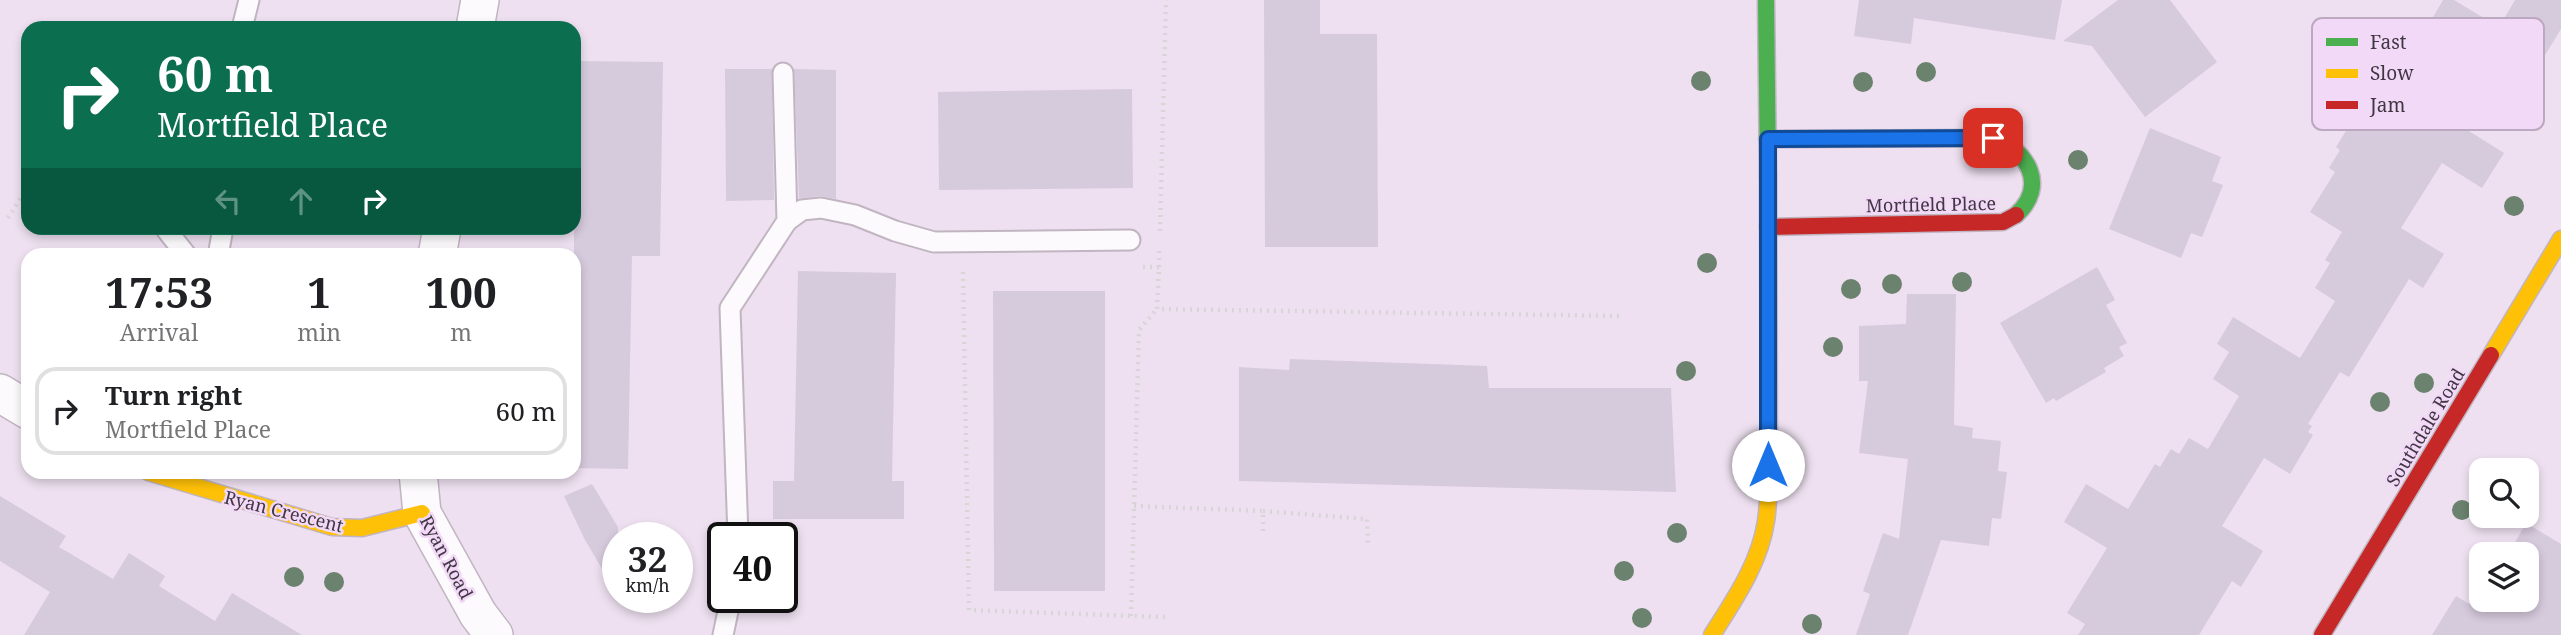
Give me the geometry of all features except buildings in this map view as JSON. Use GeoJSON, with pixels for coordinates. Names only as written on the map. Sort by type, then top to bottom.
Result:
{"type":"FeatureCollection","features":[{"type":"Feature","properties":{"kind":"street"},"geometry":{"type":"LineString","coordinates":[[476,21],[480,0]]}},
{"type":"Feature","properties":{"kind":"street"},"geometry":{"type":"LineString","coordinates":[[1712,635],[1743,585],[1756,557],[1766,523],[1769,483],[1766,0]]}},
{"type":"Feature","properties":{"kind":"street","name":"Mortfield Place"},"geometry":{"type":"LineString","coordinates":[[1768,139],[1993,138],[2015,147],[2030,169],[2033,184],[2031,195],[2021,212],[2003,222],[1768,227]]}},
{"type":"Feature","properties":{"kind":"street","name":"Southdale Road"},"geometry":{"type":"LineString","coordinates":[[2322,635],[2561,239]]}},
{"type":"Feature","properties":{"kind":"street"},"geometry":{"type":"LineString","coordinates":[[0,393],[21,406]]}},
{"type":"Feature","properties":{"kind":"street","name":"Ryan Crescent"},"geometry":{"type":"LineString","coordinates":[[178,479],[332,527],[362,528],[422,513]]}},
{"type":"Feature","properties":{"kind":"street","name":"Ryan Road"},"geometry":{"type":"LineString","coordinates":[[419,479],[422,513],[478,614],[494,635]]}},
{"type":"Feature","properties":{"kind":"lane"},"geometry":{"type":"LineString","coordinates":[[244,21],[249,0]]}},
{"type":"Feature","properties":{"kind":"lane"},"geometry":{"type":"LineString","coordinates":[[783,73],[787,220]]}},
{"type":"Feature","properties":{"kind":"lane"},"geometry":{"type":"LineString","coordinates":[[737,522],[730,307],[787,220],[802,210],[821,208],[855,215],[918,239],[934,242],[1130,240]]}},
{"type":"Feature","properties":{"kind":"lane"},"geometry":{"type":"LineString","coordinates":[[723,635],[728,613]]}},
{"type":"Feature","properties":{"kind":"path"},"geometry":{"type":"LineString","coordinates":[[1131,615],[1139,330],[1157,309],[1166,0]]}},
{"type":"Feature","properties":{"kind":"path"},"geometry":{"type":"LineString","coordinates":[[8,218],[21,197]]}},
{"type":"Feature","properties":{"kind":"path"},"geometry":{"type":"LineString","coordinates":[[1133,268],[1159,267]]}},
{"type":"Feature","properties":{"kind":"path"},"geometry":{"type":"LineString","coordinates":[[975,272],[962,272],[968,610],[1165,617]]}},
{"type":"Feature","properties":{"kind":"path"},"geometry":{"type":"LineString","coordinates":[[1157,309],[1623,316]]}},
{"type":"Feature","properties":{"kind":"path"},"geometry":{"type":"LineString","coordinates":[[1134,506],[1263,511],[1367,519],[1368,544]]}},
{"type":"Feature","properties":{"kind":"path"},"geometry":{"type":"LineString","coordinates":[[1263,511],[1263,536]]}},
{"type":"Feature","properties":{"kind":"traffic: fast"},"geometry":{"type":"LineString","coordinates":[[1766,0],[1768,176]]}},
{"type":"Feature","properties":{"kind":"traffic: fast"},"geometry":{"type":"LineString","coordinates":[[1767,139],[1993,138],[2016,151],[2030,170],[2031,192],[2026,204],[2016,215]]}},
{"type":"Feature","properties":{"kind":"traffic: slow"},"geometry":{"type":"LineString","coordinates":[[1712,635],[1752,566],[1763,537],[1767,516],[1768,176]]}},
{"type":"Feature","properties":{"kind":"traffic: slow"},"geometry":{"type":"LineString","coordinates":[[2491,355],[2561,239]]}},
{"type":"Feature","properties":{"kind":"traffic: slow"},"geometry":{"type":"LineString","coordinates":[[171,479],[332,527],[362,528],[422,513]]}},
{"type":"Feature","properties":{"kind":"traffic: jam"},"geometry":{"type":"LineString","coordinates":[[1768,227],[2003,222],[2016,215]]}},
{"type":"Feature","properties":{"kind":"traffic: jam"},"geometry":{"type":"LineString","coordinates":[[2322,635],[2491,355]]}},
{"type":"Feature","properties":{"kind":"route"},"geometry":{"type":"LineString","coordinates":[[1768,465],[1768,139],[1993,138]]}}]}
